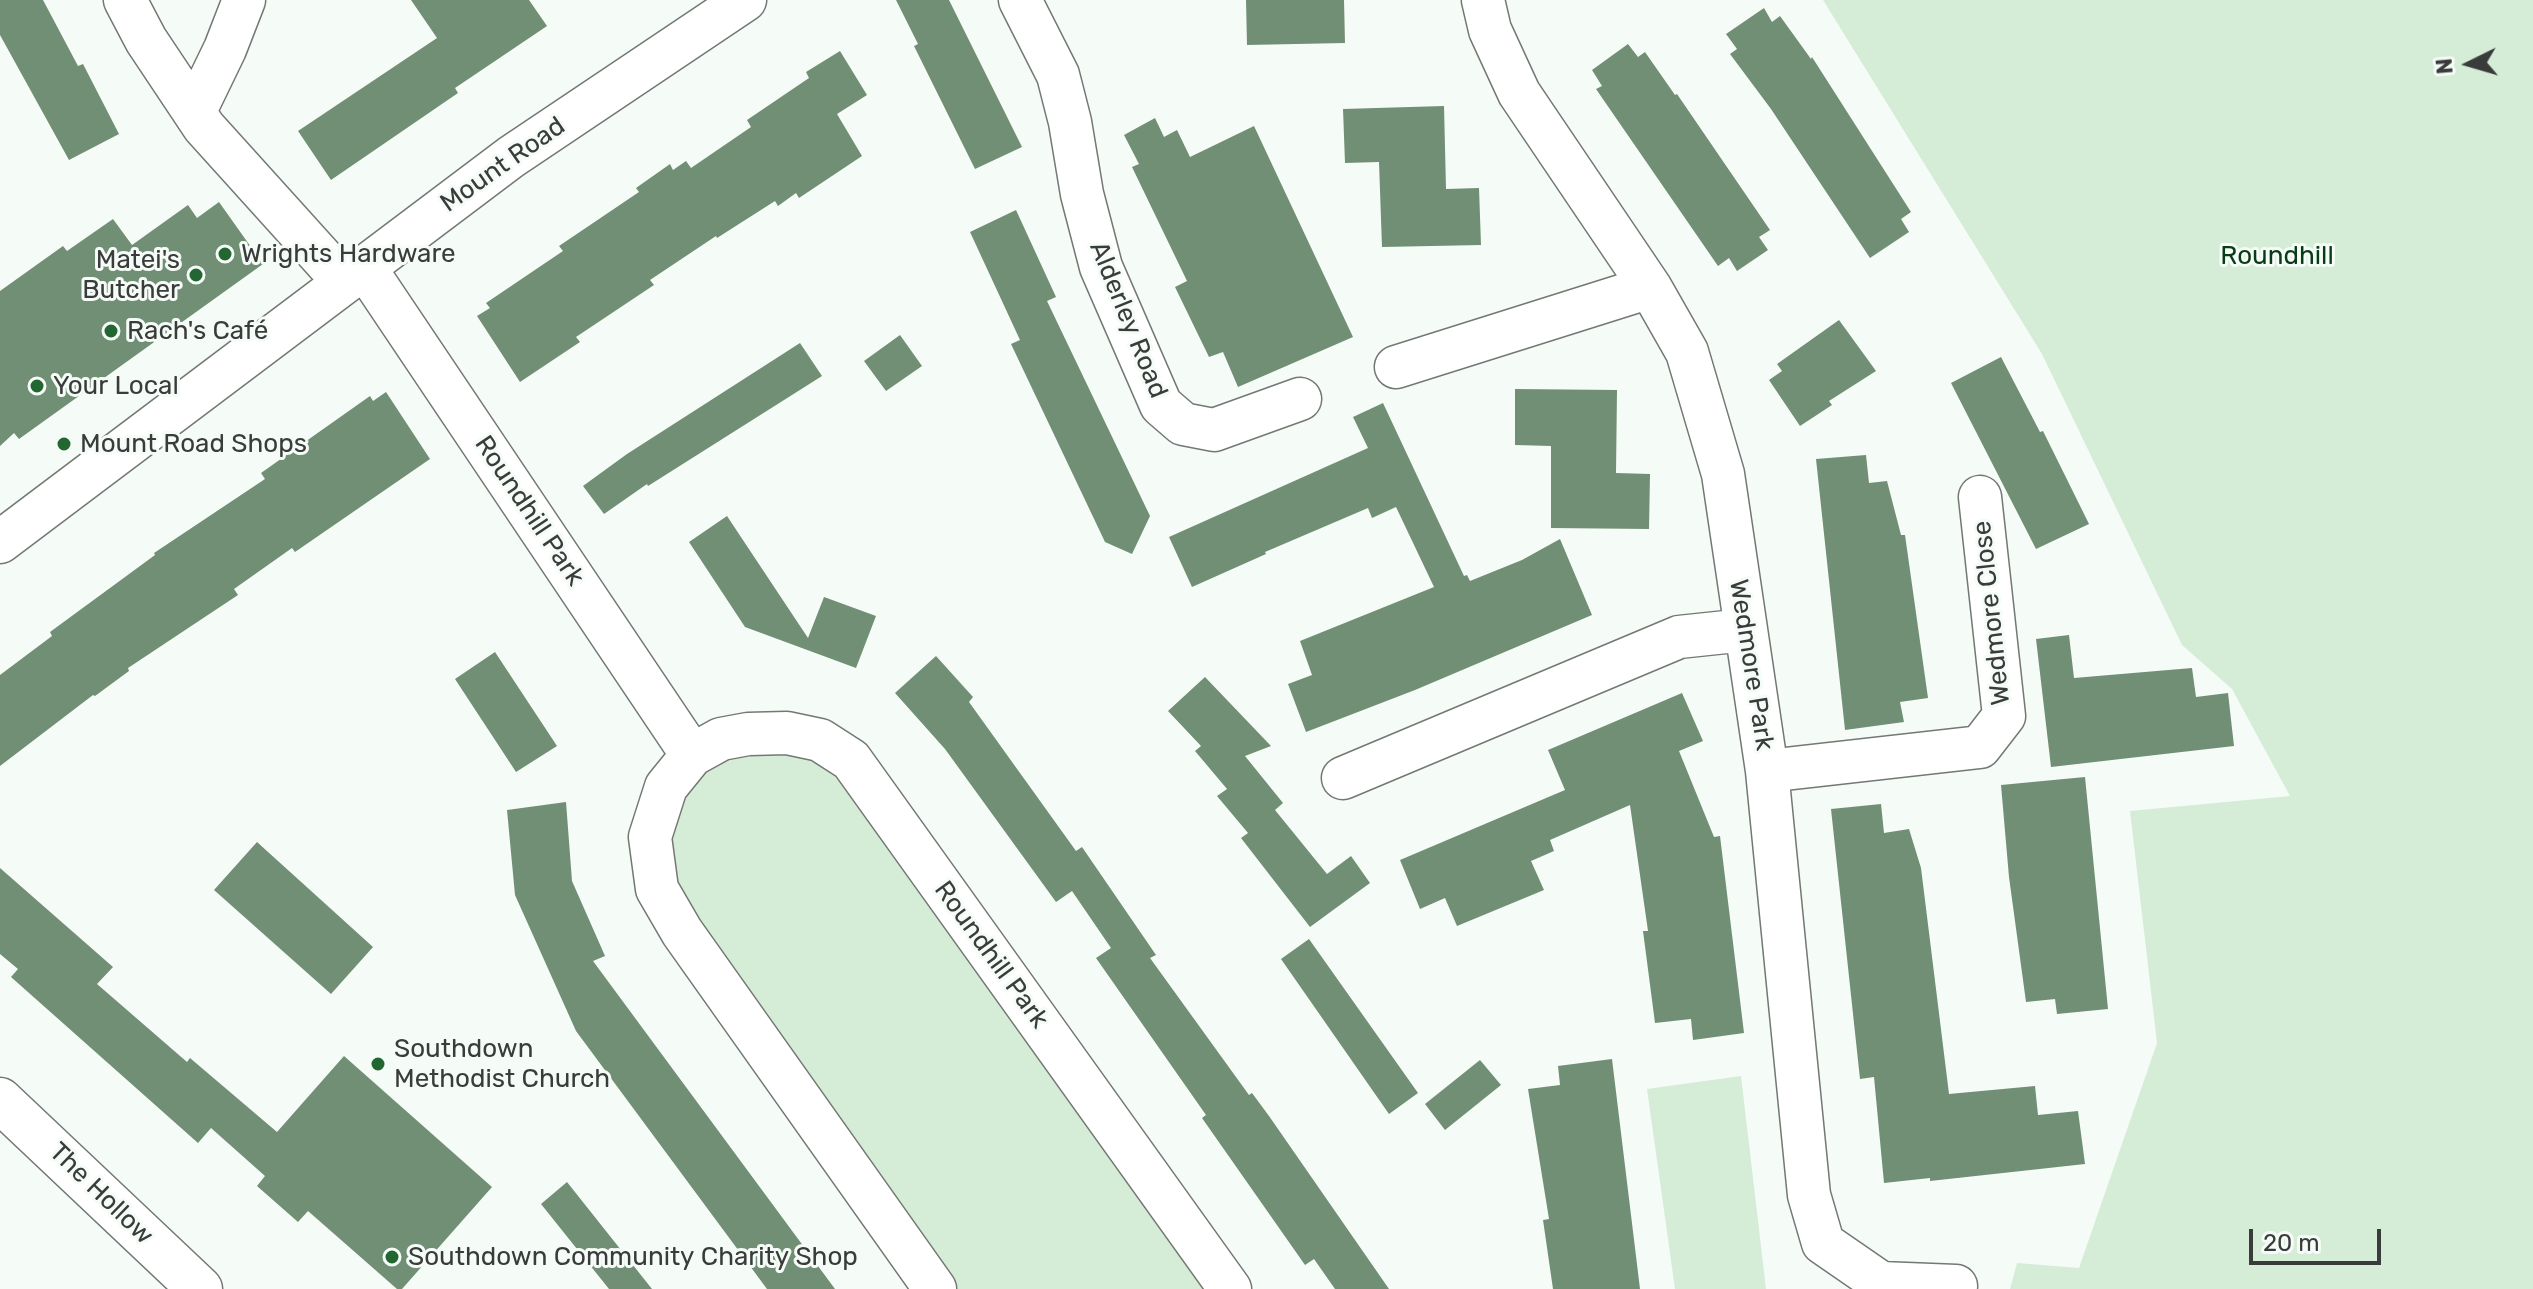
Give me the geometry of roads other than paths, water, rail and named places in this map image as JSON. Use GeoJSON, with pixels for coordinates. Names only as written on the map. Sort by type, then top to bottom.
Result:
{"type":"FeatureCollection","features":[{"type":"Feature","properties":{"kind":"street","name":"Roundhill Park"},"geometry":{"type":"LineString","coordinates":[[125,0],[146,40],[204,127],[354,275],[692,755]]}},
{"type":"Feature","properties":{"kind":"street"},"geometry":{"type":"LineString","coordinates":[[195,111],[225,49],[244,0]]}},
{"type":"Feature","properties":{"kind":"street","name":"Mount Road"},"geometry":{"type":"LineString","coordinates":[[0,542],[511,157],[745,0]]}},
{"type":"Feature","properties":{"kind":"street","name":"Alderley Road"},"geometry":{"type":"LineString","coordinates":[[1020,0],[1058,75],[1070,122],[1082,194],[1101,267],[1161,405],[1183,424],[1214,430],[1300,399]]}},
{"type":"Feature","properties":{"kind":"street","name":"Wedmore Park"},"geometry":{"type":"LineString","coordinates":[[1483,0],[1490,30],[1519,93],[1650,287],[1687,352],[1723,474],[1767,771],[1809,1195],[1823,1243],[1881,1283],[1956,1286]]}},
{"type":"Feature","properties":{"kind":"street"},"geometry":{"type":"LineString","coordinates":[[1396,367],[1650,287]]}},
{"type":"Feature","properties":{"kind":"street","name":"Wedmore Close"},"geometry":{"type":"LineString","coordinates":[[1767,771],[1980,747],[2004,716],[1980,497]]}},
{"type":"Feature","properties":{"kind":"street"},"geometry":{"type":"LineString","coordinates":[[1343,778],[1679,637],[1745,630]]}},
{"type":"Feature","properties":{"kind":"street","name":"Roundhill Park"},"geometry":{"type":"LineString","coordinates":[[935,1289],[682,932],[657,889],[650,837],[666,787],[692,755],[721,739],[748,734],[787,733],[820,740],[851,760],[1230,1289]]}},
{"type":"Feature","properties":{"kind":"street","name":"The Hollow"},"geometry":{"type":"LineString","coordinates":[[0,1100],[200,1289]]}},
{"type":"Feature","properties":{"kind":"place","name":"Wrights Hardware"},"geometry":{"type":"Point","coordinates":[225,254]}},
{"type":"Feature","properties":{"kind":"place","name":"Matei's Butcher"},"geometry":{"type":"Point","coordinates":[196,275]}},
{"type":"Feature","properties":{"kind":"place","name":"Rach's Café"},"geometry":{"type":"Point","coordinates":[111,331]}},
{"type":"Feature","properties":{"kind":"place","name":"Your Local"},"geometry":{"type":"Point","coordinates":[37,386]}},
{"type":"Feature","properties":{"kind":"place","name":"Mount Road Shops"},"geometry":{"type":"Point","coordinates":[64,444]}},
{"type":"Feature","properties":{"kind":"place","name":"Southdown Methodist Church"},"geometry":{"type":"Point","coordinates":[378,1064]}},
{"type":"Feature","properties":{"kind":"place","name":"Southdown Community Charity Shop"},"geometry":{"type":"Point","coordinates":[392,1257]}},
{"type":"Feature","properties":{"kind":"park label","name":"Roundhill"},"geometry":{"type":"Point","coordinates":[2277,256]}}]}
